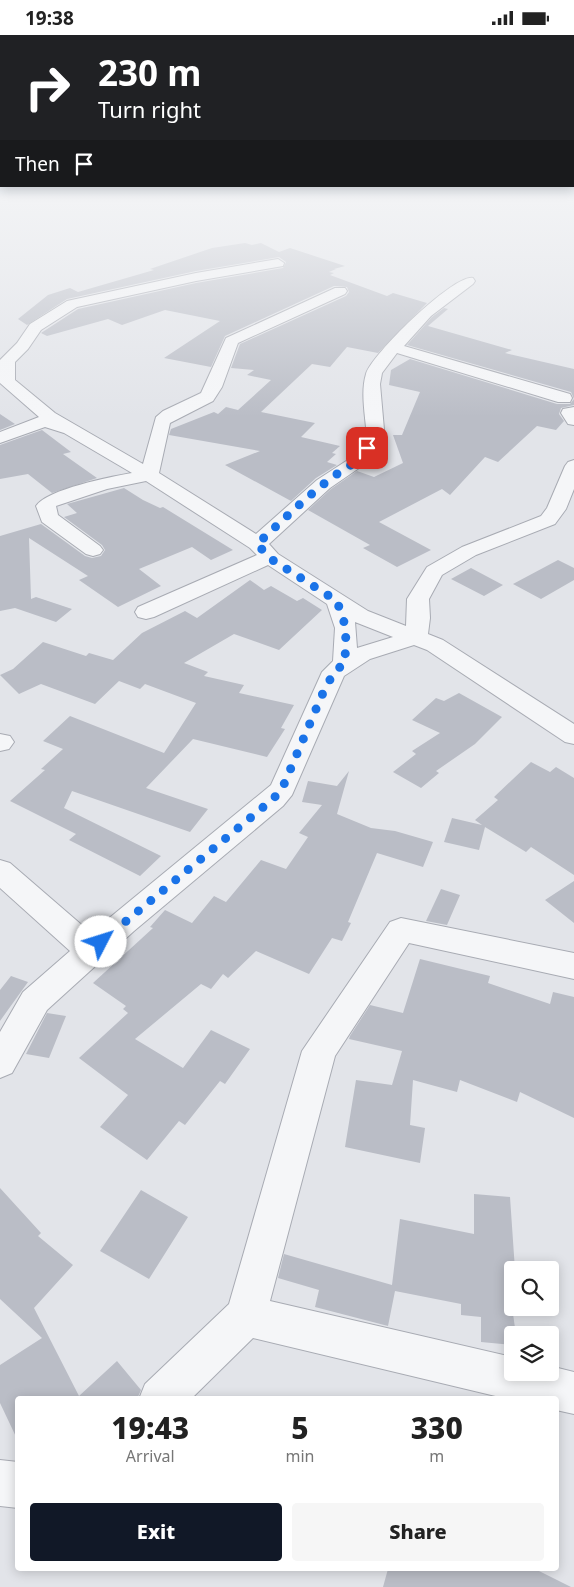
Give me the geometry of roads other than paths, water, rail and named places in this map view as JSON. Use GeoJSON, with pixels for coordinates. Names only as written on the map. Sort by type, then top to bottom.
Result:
{"type":"FeatureCollection","features":[{"type":"Feature","properties":{"kind":"street"},"geometry":{"type":"LineString","coordinates":[[223,272],[72,304],[35,327],[23,346],[7,361],[7,381],[49,417],[149,475],[360,616],[435,645],[574,736]]}},
{"type":"Feature","properties":{"kind":"street"},"geometry":{"type":"LineString","coordinates":[[146,613],[255,562],[330,480],[354,462],[366,457],[367,448],[376,441],[372,384],[374,372],[426,313],[468,281]]}},
{"type":"Feature","properties":{"kind":"street"},"geometry":{"type":"LineString","coordinates":[[149,475],[162,421],[169,415],[207,397],[214,387],[231,341],[340,291]]}},
{"type":"Feature","properties":{"kind":"street"},"geometry":{"type":"LineString","coordinates":[[395,348],[569,400],[569,413],[574,420]]}},
{"type":"Feature","properties":{"kind":"street"},"geometry":{"type":"LineString","coordinates":[[0,437],[45,421],[78,433]]}},
{"type":"Feature","properties":{"kind":"street"},"geometry":{"type":"LineString","coordinates":[[416,637],[419,618],[418,599],[434,571],[469,551],[548,520],[556,509],[574,466]]}},
{"type":"Feature","properties":{"kind":"street"},"geometry":{"type":"LineString","coordinates":[[93,551],[50,517],[46,506],[56,499],[103,484],[149,475]]}},
{"type":"Feature","properties":{"kind":"street"},"geometry":{"type":"LineString","coordinates":[[337,601],[346,628],[345,663]]}},
{"type":"Feature","properties":{"kind":"street"},"geometry":{"type":"LineString","coordinates":[[0,1063],[35,1001],[90,951],[273,799],[282,789],[334,672],[345,663],[369,651],[416,637]]}},
{"type":"Feature","properties":{"kind":"street"},"geometry":{"type":"LineString","coordinates":[[0,871],[90,951]]}},
{"type":"Feature","properties":{"kind":"street"},"geometry":{"type":"LineString","coordinates":[[163,1396],[246,1317],[319,1051],[401,930],[574,967]]}},
{"type":"Feature","properties":{"kind":"street"},"geometry":{"type":"LineString","coordinates":[[246,1317],[574,1393]]}},
{"type":"Feature","properties":{"kind":"street"},"geometry":{"type":"LineString","coordinates":[[0,1483],[15,1485]]}}]}
